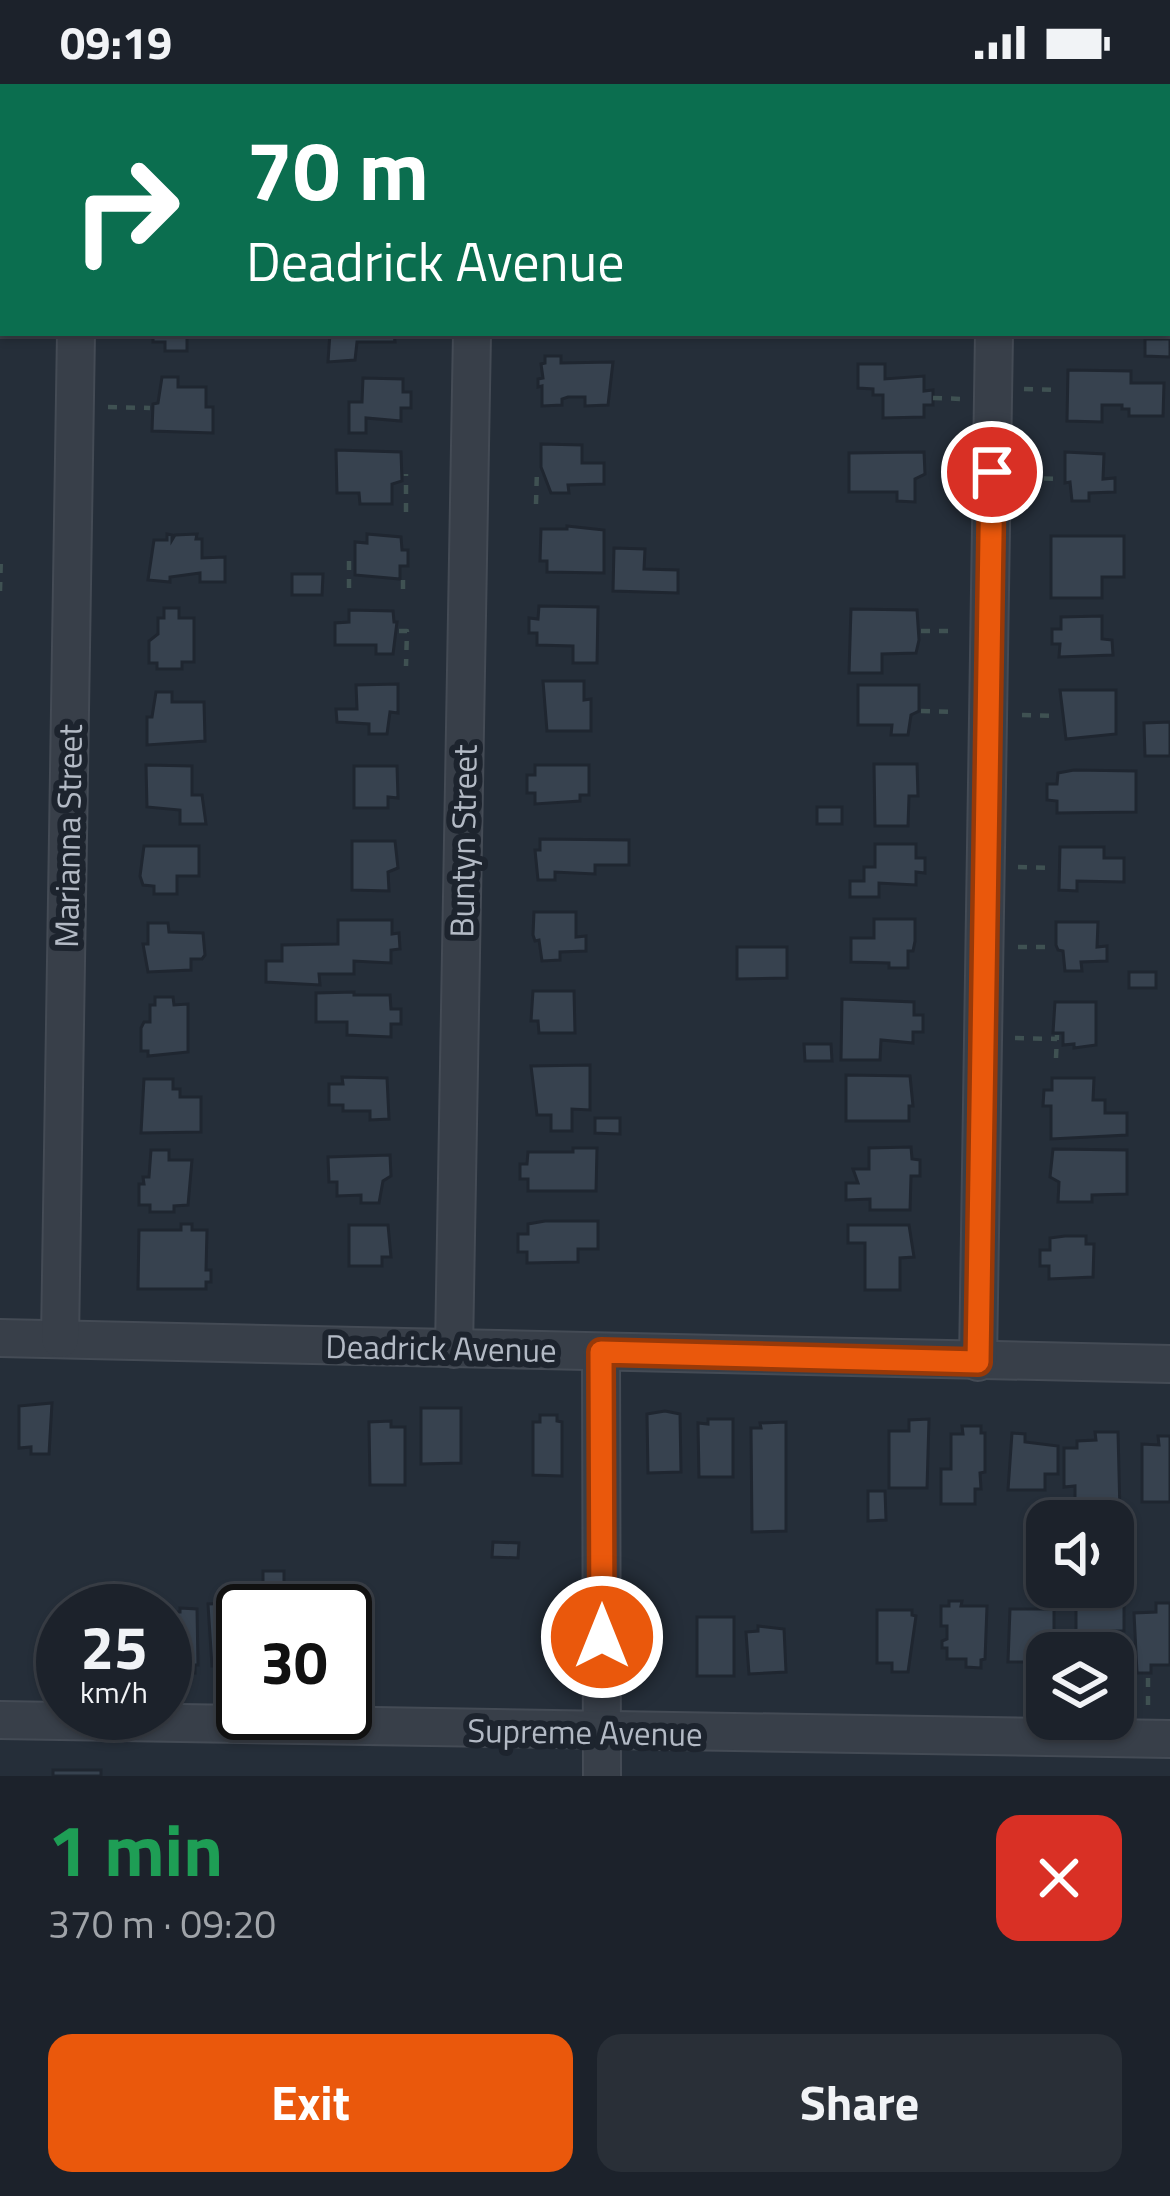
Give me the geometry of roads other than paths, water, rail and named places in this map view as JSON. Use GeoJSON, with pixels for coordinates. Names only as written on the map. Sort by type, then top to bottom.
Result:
{"type":"FeatureCollection","features":[{"type":"Feature","properties":{"kind":"street","name":"Marianna Street"},"geometry":{"type":"LineString","coordinates":[[60,1339],[76,336]]}},
{"type":"Feature","properties":{"kind":"street","name":"Buntyn Street"},"geometry":{"type":"LineString","coordinates":[[454,1349],[472,336]]}},
{"type":"Feature","properties":{"kind":"street"},"geometry":{"type":"LineString","coordinates":[[978,1362],[994,336]]}},
{"type":"Feature","properties":{"kind":"street","name":"Deadrick Avenue"},"geometry":{"type":"LineString","coordinates":[[0,1338],[1170,1364]]}},
{"type":"Feature","properties":{"kind":"street"},"geometry":{"type":"LineString","coordinates":[[601,1352],[602,1776]]}},
{"type":"Feature","properties":{"kind":"street","name":"Supreme Avenue"},"geometry":{"type":"LineString","coordinates":[[0,1720],[602,1732],[1159,1725]]}}]}
